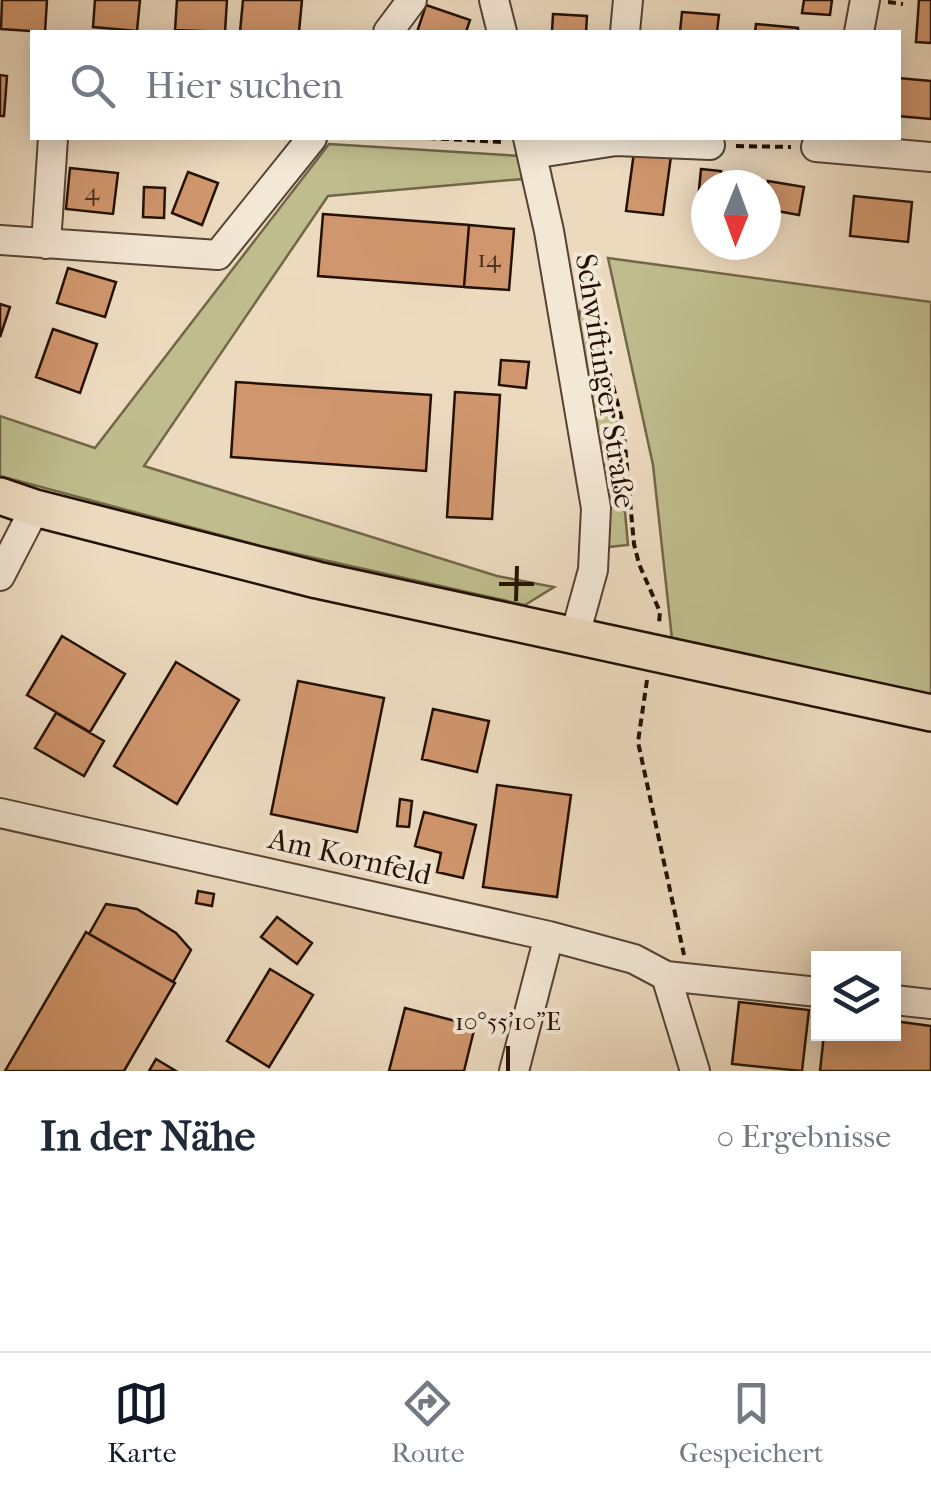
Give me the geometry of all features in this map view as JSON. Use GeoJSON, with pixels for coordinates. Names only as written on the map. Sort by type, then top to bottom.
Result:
{"type":"FeatureCollection","features":[{"type":"Feature","properties":{"kind":"main road"},"geometry":{"type":"LineString","coordinates":[[0,496],[317,580],[931,713]]}},
{"type":"Feature","properties":{"kind":"street"},"geometry":{"type":"LineString","coordinates":[[390,30],[412,0]]}},
{"type":"Feature","properties":{"kind":"street"},"geometry":{"type":"LineString","coordinates":[[494,0],[502,30]]}},
{"type":"Feature","properties":{"kind":"street"},"geometry":{"type":"LineString","coordinates":[[625,30],[628,0]]}},
{"type":"Feature","properties":{"kind":"street"},"geometry":{"type":"LineString","coordinates":[[860,30],[865,0]]}},
{"type":"Feature","properties":{"kind":"street"},"geometry":{"type":"LineString","coordinates":[[46,244],[52,140]]}},
{"type":"Feature","properties":{"kind":"street"},"geometry":{"type":"LineString","coordinates":[[0,240],[218,254],[310,140]]}},
{"type":"Feature","properties":{"kind":"street"},"geometry":{"type":"LineString","coordinates":[[529,145],[602,140]]}},
{"type":"Feature","properties":{"kind":"street"},"geometry":{"type":"LineString","coordinates":[[632,140],[710,145]]}},
{"type":"Feature","properties":{"kind":"street","name":"Schwiftinger Straße"},"geometry":{"type":"LineString","coordinates":[[529,145],[548,231],[596,508],[593,570],[575,635]]}},
{"type":"Feature","properties":{"kind":"street"},"geometry":{"type":"LineString","coordinates":[[832,145],[931,156]]}},
{"type":"Feature","properties":{"kind":"street"},"geometry":{"type":"LineString","coordinates":[[0,576],[35,508]]}},
{"type":"Feature","properties":{"kind":"street","name":"Am Kornfeld"},"geometry":{"type":"LineString","coordinates":[[0,812],[549,936],[678,977],[811,991]]}},
{"type":"Feature","properties":{"kind":"street"},"geometry":{"type":"LineString","coordinates":[[514,1071],[549,936]]}},
{"type":"Feature","properties":{"kind":"street"},"geometry":{"type":"LineString","coordinates":[[678,977],[695,1071]]}},
{"type":"Feature","properties":{"kind":"street"},"geometry":{"type":"LineString","coordinates":[[901,1001],[931,1004]]}},
{"type":"Feature","properties":{"kind":"path"},"geometry":{"type":"LineString","coordinates":[[457,140],[529,145]]}},
{"type":"Feature","properties":{"kind":"path"},"geometry":{"type":"LineString","coordinates":[[710,145],[832,145]]}},
{"type":"Feature","properties":{"kind":"path"},"geometry":{"type":"LineString","coordinates":[[582,269],[623,424],[634,544],[660,612],[658,625]]}},
{"type":"Feature","properties":{"kind":"path"},"geometry":{"type":"LineString","coordinates":[[646,680],[638,742],[678,977]]}},
{"type":"Feature","properties":{"kind":"shaded area"},"geometry":{"type":"Polygon","coordinates":[[[329,144],[520,156],[522,179],[328,196],[144,466],[497,576],[554,587],[525,605],[261,546],[0,476],[0,416],[95,448],[329,144]]]}},
{"type":"Feature","properties":{"kind":"shaded area"},"geometry":{"type":"Polygon","coordinates":[[[608,258],[931,302],[931,705],[673,648],[653,465],[608,258]]]}},
{"type":"Feature","properties":{"kind":"shaded area"},"geometry":{"type":"Polygon","coordinates":[[[581,308],[591,318],[617,425],[628,545],[608,547],[606,484],[587,414],[578,322],[581,308]]]}},
{"type":"Feature","properties":{"kind":"building"},"geometry":{"type":"Polygon","coordinates":[[[2,0],[47,0],[45,30],[1,29],[2,0]]]}},
{"type":"Feature","properties":{"kind":"building"},"geometry":{"type":"Polygon","coordinates":[[[95,0],[140,0],[137,30],[93,27],[95,0]]]}},
{"type":"Feature","properties":{"kind":"building"},"geometry":{"type":"Polygon","coordinates":[[[177,0],[227,0],[225,30],[175,30],[177,0]]]}},
{"type":"Feature","properties":{"kind":"building"},"geometry":{"type":"Polygon","coordinates":[[[243,0],[302,0],[299,30],[240,30],[243,0]]]}},
{"type":"Feature","properties":{"kind":"building"},"geometry":{"type":"Polygon","coordinates":[[[804,0],[832,0],[830,15],[802,13],[804,0]]]}},
{"type":"Feature","properties":{"kind":"building"},"geometry":{"type":"Polygon","coordinates":[[[919,0],[931,0],[931,43],[916,42],[919,0]]]}},
{"type":"Feature","properties":{"kind":"building"},"geometry":{"type":"Polygon","coordinates":[[[426,5],[470,20],[467,30],[418,30],[426,5]]]}},
{"type":"Feature","properties":{"kind":"building"},"geometry":{"type":"Polygon","coordinates":[[[682,12],[719,15],[717,30],[680,30],[682,12]]]}},
{"type":"Feature","properties":{"kind":"building"},"geometry":{"type":"Polygon","coordinates":[[[553,14],[587,16],[586,30],[552,30],[553,14]]]}},
{"type":"Feature","properties":{"kind":"building"},"geometry":{"type":"Polygon","coordinates":[[[756,24],[798,28],[798,30],[755,30],[756,24]]]}},
{"type":"Feature","properties":{"kind":"building"},"geometry":{"type":"Polygon","coordinates":[[[0,75],[7,76],[4,116],[0,116],[0,75]]]}},
{"type":"Feature","properties":{"kind":"building"},"geometry":{"type":"Polygon","coordinates":[[[901,78],[931,81],[931,119],[901,116],[901,78]]]}},
{"type":"Feature","properties":{"kind":"building"},"geometry":{"type":"Polygon","coordinates":[[[634,152],[671,156],[663,215],[626,211],[634,152]]]}},
{"type":"Feature","properties":{"kind":"building"},"geometry":{"type":"Polygon","coordinates":[[[70,168],[118,173],[113,214],[66,209],[70,168]]]}},
{"type":"Feature","properties":{"kind":"building"},"geometry":{"type":"Polygon","coordinates":[[[188,172],[218,183],[202,225],[172,213],[188,172]]]}},
{"type":"Feature","properties":{"kind":"building"},"geometry":{"type":"Polygon","coordinates":[[[781,183],[804,187],[799,215],[781,212],[781,183]]]}},
{"type":"Feature","properties":{"kind":"building"},"geometry":{"type":"Polygon","coordinates":[[[144,187],[165,188],[164,218],[143,217],[144,187]]]}},
{"type":"Feature","properties":{"kind":"building"},"geometry":{"type":"Polygon","coordinates":[[[854,196],[912,202],[908,242],[850,236],[854,196]]]}},
{"type":"Feature","properties":{"kind":"building"},"geometry":{"type":"Polygon","coordinates":[[[323,214],[469,225],[464,287],[318,276],[323,214]]]}},
{"type":"Feature","properties":{"kind":"building"},"geometry":{"type":"Polygon","coordinates":[[[469,225],[514,229],[509,290],[464,287],[469,225]]]}},
{"type":"Feature","properties":{"kind":"building"},"geometry":{"type":"Polygon","coordinates":[[[68,268],[116,282],[105,317],[57,303],[68,268]]]}},
{"type":"Feature","properties":{"kind":"building"},"geometry":{"type":"Polygon","coordinates":[[[0,304],[10,307],[0,337],[0,304]]]}},
{"type":"Feature","properties":{"kind":"building"},"geometry":{"type":"Polygon","coordinates":[[[53,329],[97,344],[80,393],[36,377],[53,329]]]}},
{"type":"Feature","properties":{"kind":"building"},"geometry":{"type":"Polygon","coordinates":[[[501,360],[529,362],[526,388],[499,385],[501,360]]]}},
{"type":"Feature","properties":{"kind":"building"},"geometry":{"type":"Polygon","coordinates":[[[236,382],[431,395],[426,471],[231,457],[236,382]]]}},
{"type":"Feature","properties":{"kind":"building"},"geometry":{"type":"Polygon","coordinates":[[[455,392],[500,395],[492,519],[447,517],[455,392]]]}},
{"type":"Feature","properties":{"kind":"building"},"geometry":{"type":"Polygon","coordinates":[[[62,636],[125,674],[90,732],[27,695],[62,636]]]}},
{"type":"Feature","properties":{"kind":"building"},"geometry":{"type":"Polygon","coordinates":[[[176,662],[239,700],[177,804],[114,766],[176,662]]]}},
{"type":"Feature","properties":{"kind":"building"},"geometry":{"type":"Polygon","coordinates":[[[298,681],[384,698],[357,832],[271,814],[298,681]]]}},
{"type":"Feature","properties":{"kind":"building"},"geometry":{"type":"Polygon","coordinates":[[[433,709],[489,721],[477,772],[422,759],[433,709]]]}},
{"type":"Feature","properties":{"kind":"building"},"geometry":{"type":"Polygon","coordinates":[[[56,713],[104,741],[84,776],[35,748],[56,713]]]}},
{"type":"Feature","properties":{"kind":"building"},"geometry":{"type":"Polygon","coordinates":[[[497,785],[571,795],[557,897],[483,887],[497,785]]]}},
{"type":"Feature","properties":{"kind":"building"},"geometry":{"type":"Polygon","coordinates":[[[400,799],[412,801],[409,827],[397,826],[400,799]]]}},
{"type":"Feature","properties":{"kind":"building"},"geometry":{"type":"Polygon","coordinates":[[[424,812],[476,825],[463,878],[437,872],[441,853],[415,846],[424,812]]]}},
{"type":"Feature","properties":{"kind":"building"},"geometry":{"type":"Polygon","coordinates":[[[198,891],[214,894],[212,906],[196,903],[198,891]]]}},
{"type":"Feature","properties":{"kind":"building"},"geometry":{"type":"Polygon","coordinates":[[[106,904],[137,909],[176,933],[191,950],[173,982],[89,934],[106,904]]]}},
{"type":"Feature","properties":{"kind":"building"},"geometry":{"type":"Polygon","coordinates":[[[277,917],[312,943],[297,964],[261,937],[277,917]]]}},
{"type":"Feature","properties":{"kind":"building"},"geometry":{"type":"Polygon","coordinates":[[[86,932],[175,983],[124,1071],[5,1071],[86,932]]]}},
{"type":"Feature","properties":{"kind":"building"},"geometry":{"type":"Polygon","coordinates":[[[270,969],[313,995],[269,1067],[227,1041],[270,969]]]}},
{"type":"Feature","properties":{"kind":"building"},"geometry":{"type":"Polygon","coordinates":[[[739,1002],[809,1010],[802,1071],[732,1064],[739,1002]]]}},
{"type":"Feature","properties":{"kind":"building"},"geometry":{"type":"Polygon","coordinates":[[[405,1008],[475,1026],[464,1071],[389,1071],[405,1008]]]}},
{"type":"Feature","properties":{"kind":"building"},"geometry":{"type":"Polygon","coordinates":[[[901,1022],[931,1026],[931,1071],[820,1071],[823,1041],[901,1041],[901,1022]]]}},
{"type":"Feature","properties":{"kind":"building"},"geometry":{"type":"Polygon","coordinates":[[[156,1059],[176,1071],[149,1071],[156,1059]]]}}]}
